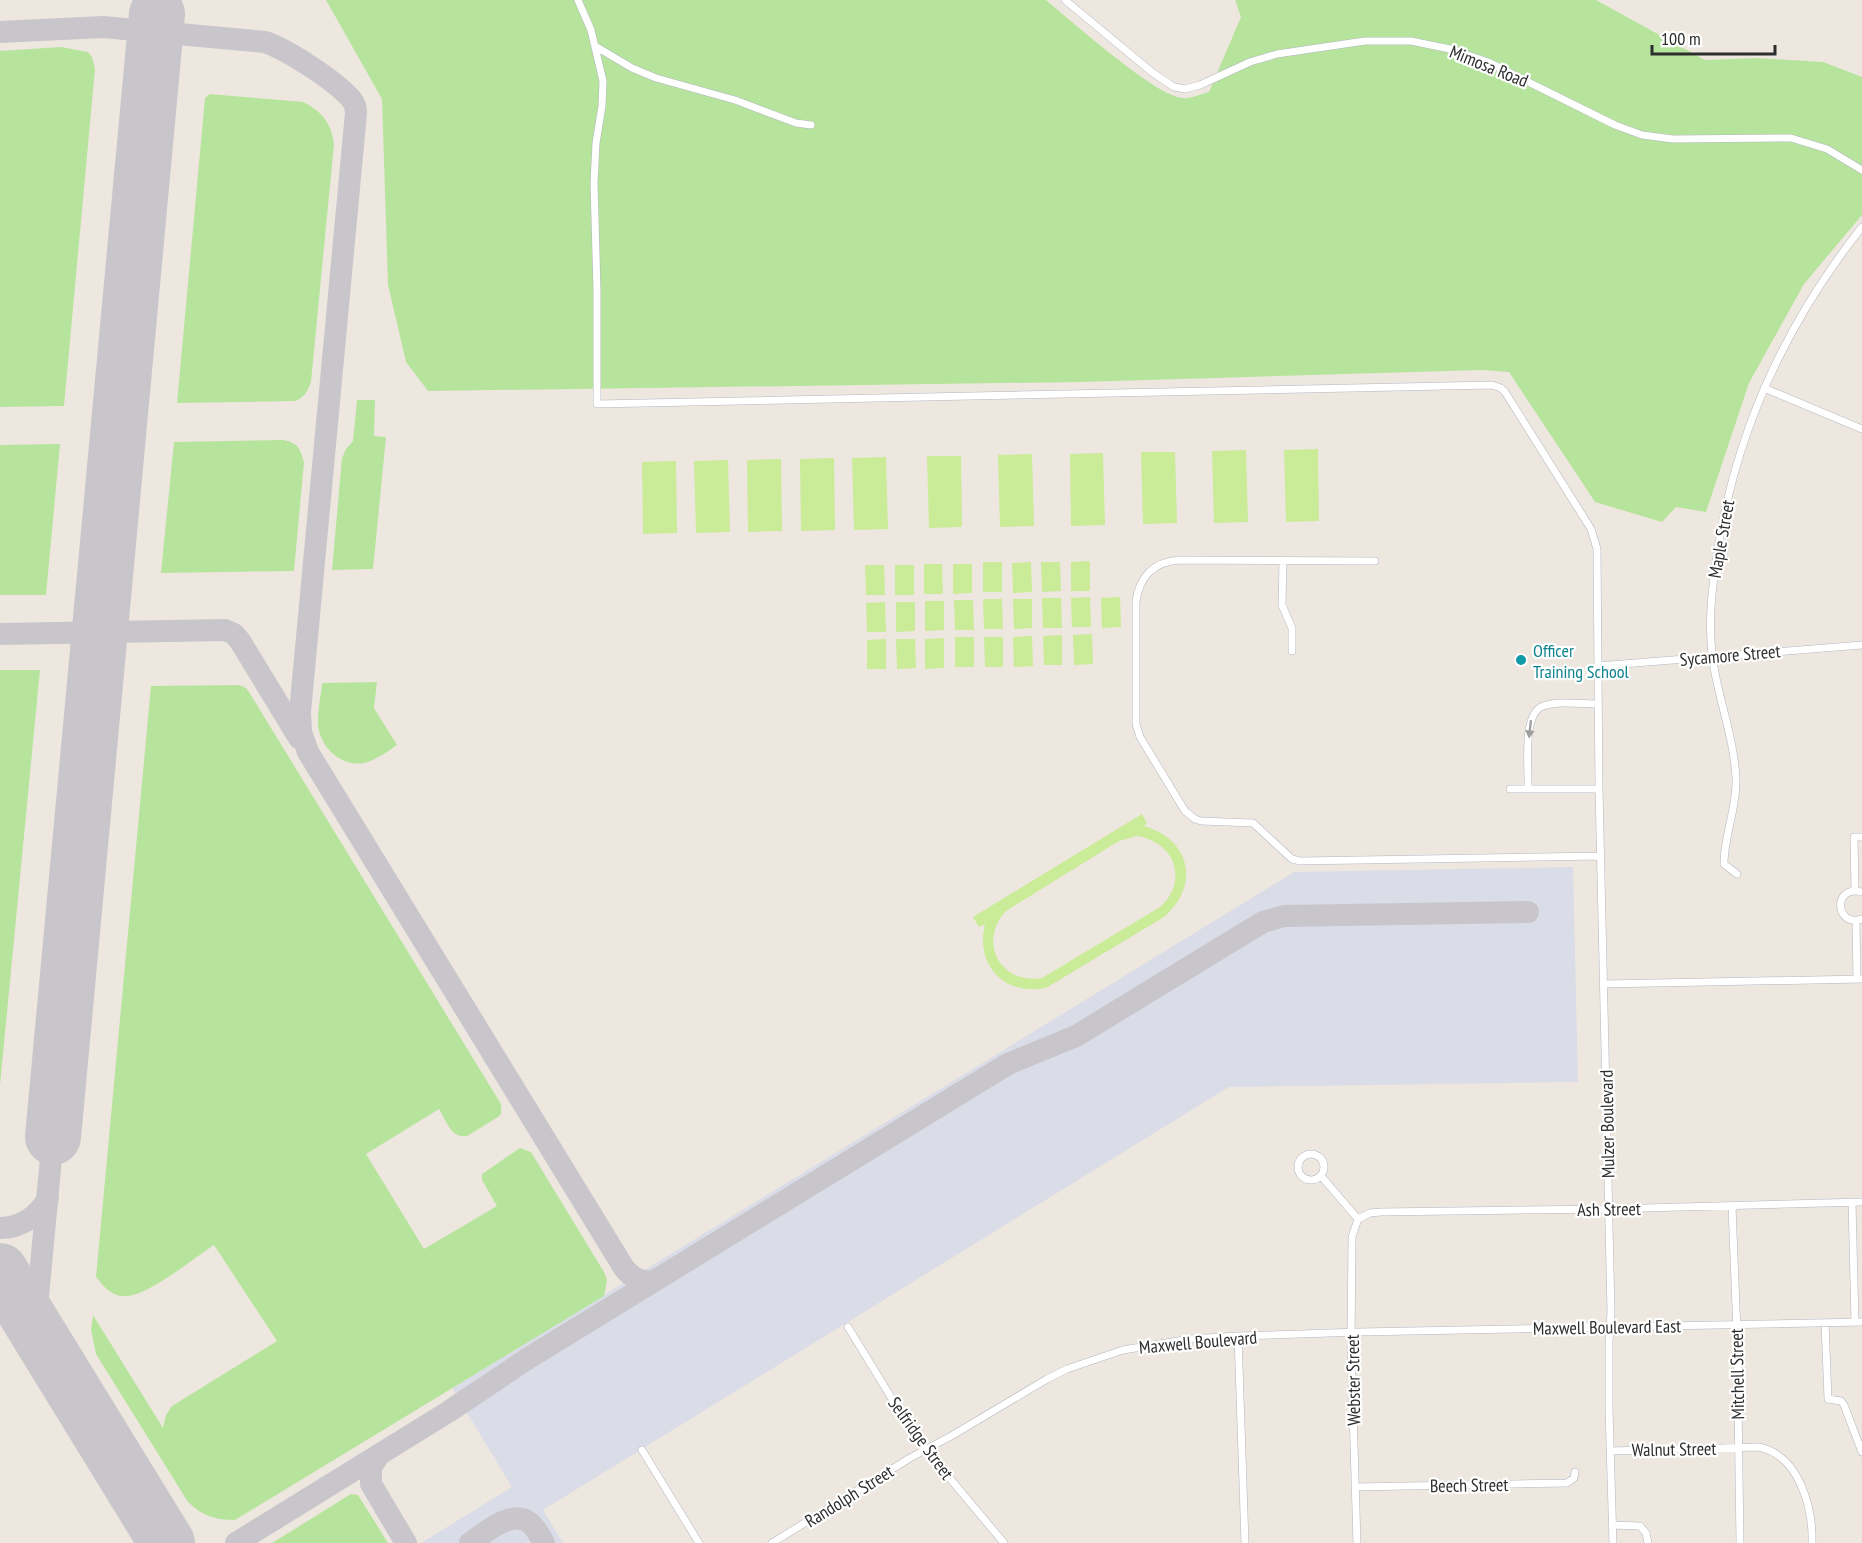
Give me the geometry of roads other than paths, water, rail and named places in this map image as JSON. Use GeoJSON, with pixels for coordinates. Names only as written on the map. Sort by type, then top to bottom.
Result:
{"type":"FeatureCollection","features":[{"type":"Feature","properties":{"kind":"street"},"geometry":{"type":"LineString","coordinates":[[578,0],[595,46],[632,68],[656,78],[735,100],[796,123],[811,125]]}},
{"type":"Feature","properties":{"kind":"street","name":"Mimosa Road"},"geometry":{"type":"LineString","coordinates":[[1065,0],[1167,84],[1179,88],[1194,87],[1250,62],[1277,54],[1365,41],[1411,41],[1449,49],[1488,62],[1615,125],[1642,135],[1673,139],[1791,138],[1804,140],[1827,149],[1862,170]]}},
{"type":"Feature","properties":{"kind":"street","name":"Mulzer Boulevard"},"geometry":{"type":"LineString","coordinates":[[595,46],[601,67],[603,92],[596,143],[594,183],[597,404],[1497,386],[1505,392],[1591,529],[1596,541],[1598,557],[1597,666],[1609,1209],[1612,1543]]}},
{"type":"Feature","properties":{"kind":"street","name":"Maple Street"},"geometry":{"type":"LineString","coordinates":[[1737,874],[1724,864],[1736,778],[1711,639],[1711,609],[1722,524],[1742,446],[1764,388],[1800,315],[1862,226]]}},
{"type":"Feature","properties":{"kind":"street"},"geometry":{"type":"LineString","coordinates":[[1764,388],[1862,429]]}},
{"type":"Feature","properties":{"kind":"street"},"geometry":{"type":"LineString","coordinates":[[1375,561],[1168,561],[1151,569],[1140,584],[1136,602],[1137,730],[1181,804],[1195,819],[1207,822],[1253,823],[1292,859],[1300,861],[1601,856]]}},
{"type":"Feature","properties":{"kind":"street"},"geometry":{"type":"LineString","coordinates":[[1282,561],[1282,605],[1292,628],[1292,651]]}},
{"type":"Feature","properties":{"kind":"street","name":"Sycamore Street"},"geometry":{"type":"LineString","coordinates":[[1597,666],[1862,645]]}},
{"type":"Feature","properties":{"kind":"street"},"geometry":{"type":"LineString","coordinates":[[1528,789],[1529,729],[1533,713],[1542,706],[1552,704],[1598,704]]}},
{"type":"Feature","properties":{"kind":"street"},"geometry":{"type":"LineString","coordinates":[[1510,789],[1599,789]]}},
{"type":"Feature","properties":{"kind":"street"},"geometry":{"type":"LineString","coordinates":[[1604,984],[1860,979],[1859,920],[1845,916],[1840,906],[1844,895],[1859,891],[1854,837],[1862,837]]}},
{"type":"Feature","properties":{"kind":"street"},"geometry":{"type":"LineString","coordinates":[[1321,1176],[1358,1219]]}},
{"type":"Feature","properties":{"kind":"street"},"geometry":{"type":"LineString","coordinates":[[1852,1202],[1859,1322]]}},
{"type":"Feature","properties":{"kind":"street","name":"Ash Street"},"geometry":{"type":"LineString","coordinates":[[1358,1219],[1370,1213],[1381,1212],[1862,1202]]}},
{"type":"Feature","properties":{"kind":"street","name":"Mitchell Street"},"geometry":{"type":"LineString","coordinates":[[1732,1206],[1740,1543]]}},
{"type":"Feature","properties":{"kind":"street","name":"Webster Street"},"geometry":{"type":"LineString","coordinates":[[1357,1543],[1352,1237],[1358,1219]]}},
{"type":"Feature","properties":{"kind":"street","name":"Maxwell Boulevard East"},"geometry":{"type":"LineString","coordinates":[[1352,1333],[1859,1322]]}},
{"type":"Feature","properties":{"kind":"street"},"geometry":{"type":"LineString","coordinates":[[1825,1323],[1828,1399],[1840,1401],[1844,1405],[1862,1452]]}},
{"type":"Feature","properties":{"kind":"street","name":"Selfridge Street"},"geometry":{"type":"LineString","coordinates":[[848,1327],[911,1430],[1004,1543]]}},
{"type":"Feature","properties":{"kind":"street","name":"Maxwell Boulevard"},"geometry":{"type":"LineString","coordinates":[[926,1450],[1047,1379],[1080,1364],[1123,1350],[1190,1339],[1352,1333]]}},
{"type":"Feature","properties":{"kind":"street"},"geometry":{"type":"LineString","coordinates":[[1238,1336],[1245,1543]]}},
{"type":"Feature","properties":{"kind":"street","name":"Walnut Street"},"geometry":{"type":"LineString","coordinates":[[1610,1451],[1766,1448],[1780,1456],[1798,1480],[1806,1500],[1812,1543]]}},
{"type":"Feature","properties":{"kind":"street"},"geometry":{"type":"LineString","coordinates":[[642,1450],[699,1543]]}},
{"type":"Feature","properties":{"kind":"street","name":"Randolph Street"},"geometry":{"type":"LineString","coordinates":[[772,1543],[926,1450]]}},
{"type":"Feature","properties":{"kind":"street","name":"Beech Street"},"geometry":{"type":"LineString","coordinates":[[1355,1487],[1567,1483],[1574,1478],[1575,1472]]}},
{"type":"Feature","properties":{"kind":"street"},"geometry":{"type":"LineString","coordinates":[[1612,1525],[1640,1526],[1646,1533],[1648,1543]]}},
{"type":"Feature","properties":{"kind":"place","name":"Officer Training School"},"geometry":{"type":"Point","coordinates":[1521,660]}}]}
